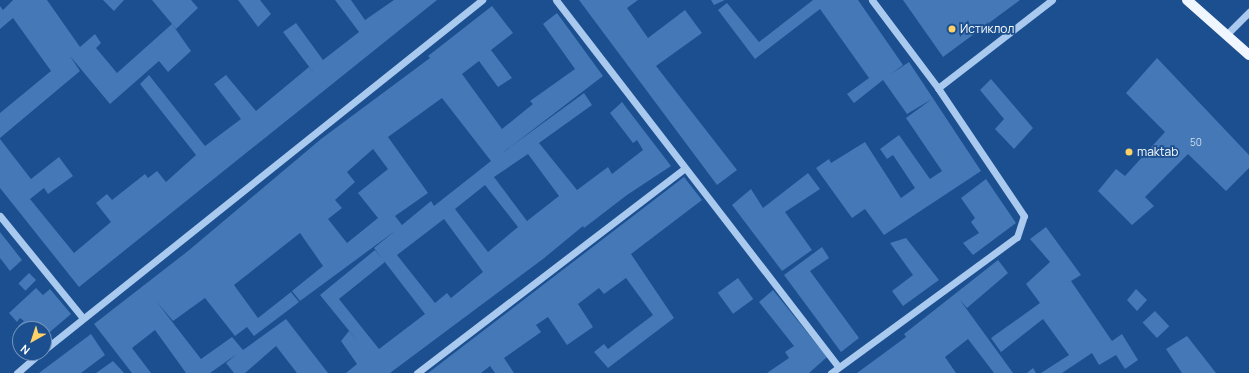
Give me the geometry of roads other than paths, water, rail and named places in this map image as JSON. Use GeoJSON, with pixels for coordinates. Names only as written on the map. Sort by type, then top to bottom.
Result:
{"type":"FeatureCollection","features":[{"type":"Feature","properties":{"kind":"main road"},"geometry":{"type":"LineString","coordinates":[[1187,0],[1249,55]]}},
{"type":"Feature","properties":{"kind":"street"},"geometry":{"type":"LineString","coordinates":[[52,343],[82,317],[482,0]]}},
{"type":"Feature","properties":{"kind":"street"},"geometry":{"type":"LineString","coordinates":[[556,0],[839,367]]}},
{"type":"Feature","properties":{"kind":"street"},"geometry":{"type":"LineString","coordinates":[[831,373],[1017,237],[1024,216],[938,88],[872,0]]}},
{"type":"Feature","properties":{"kind":"street"},"geometry":{"type":"LineString","coordinates":[[938,88],[1052,0]]}},
{"type":"Feature","properties":{"kind":"street"},"geometry":{"type":"LineString","coordinates":[[1226,35],[1249,12]]}},
{"type":"Feature","properties":{"kind":"street"},"geometry":{"type":"LineString","coordinates":[[417,373],[685,168]]}},
{"type":"Feature","properties":{"kind":"street"},"geometry":{"type":"LineString","coordinates":[[0,216],[82,317]]}},
{"type":"Feature","properties":{"kind":"street"},"geometry":{"type":"LineString","coordinates":[[17,373],[31,361]]}},
{"type":"Feature","properties":{"kind":"place","name":"Истиклол"},"geometry":{"type":"Point","coordinates":[952,29]}},
{"type":"Feature","properties":{"kind":"place","name":"maktab"},"geometry":{"type":"Point","coordinates":[1129,152]}}]}
